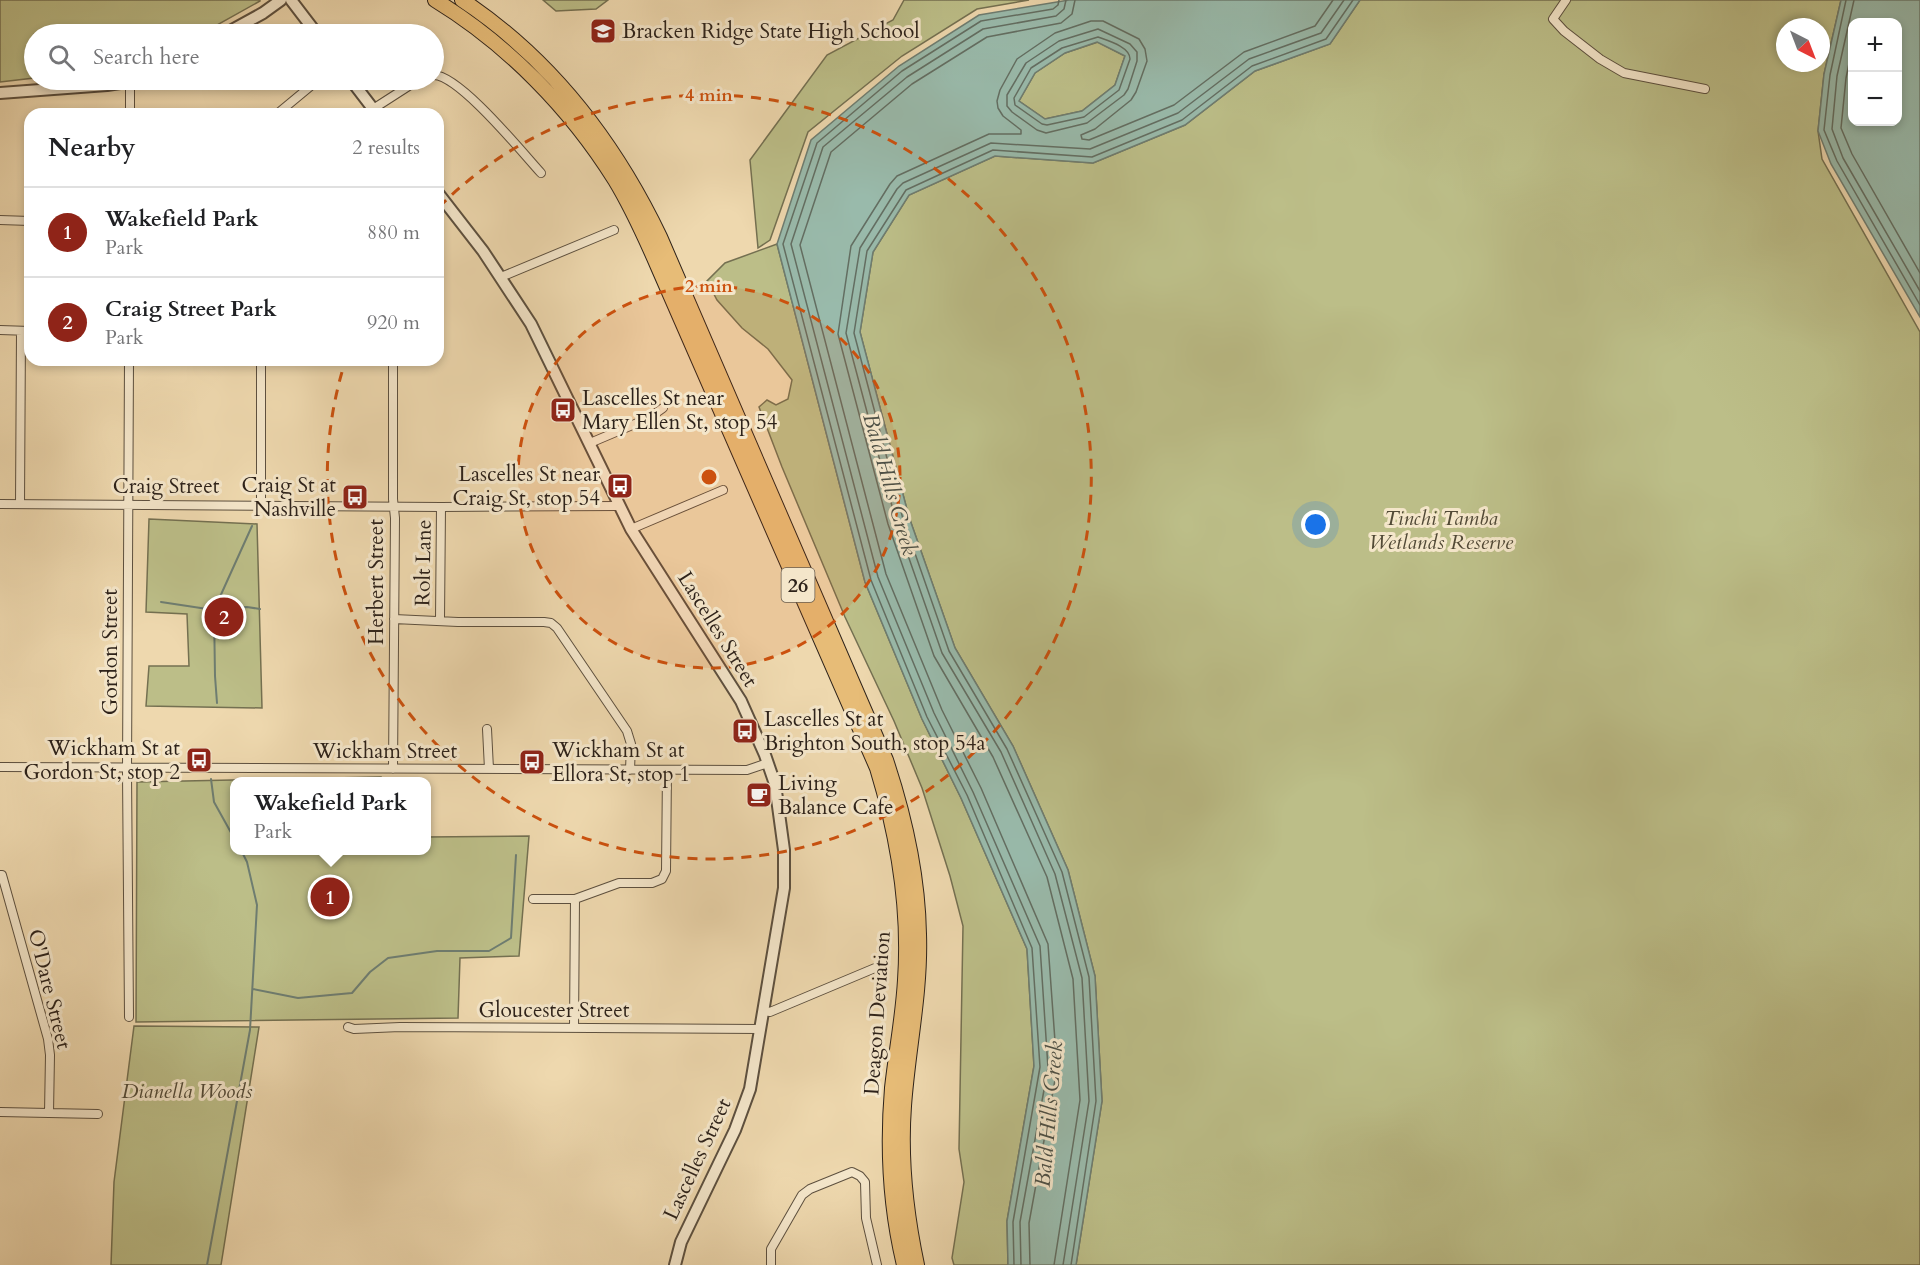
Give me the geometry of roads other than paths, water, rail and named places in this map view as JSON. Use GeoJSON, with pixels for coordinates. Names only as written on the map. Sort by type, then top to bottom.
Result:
{"type":"FeatureCollection","features":[{"type":"Feature","properties":{"kind":"highway","name":"Deagon Deviation"},"geometry":{"type":"LineString","coordinates":[[435,0],[491,40],[544,89],[586,138],[619,188],[658,267],[877,768],[893,824],[903,889],[906,930],[905,979],[892,1087],[890,1148],[895,1218],[903,1265]]}},
{"type":"Feature","properties":{"kind":"highway","name":"Deagon Deviation"},"geometry":{"type":"LineString","coordinates":[[462,0],[511,37],[555,79],[603,138],[634,187],[660,237],[886,760],[910,844],[919,926],[917,999],[906,1084],[903,1140],[906,1207],[917,1265]]}},
{"type":"Feature","properties":{"kind":"street"},"geometry":{"type":"LineString","coordinates":[[243,24],[281,0]]}},
{"type":"Feature","properties":{"kind":"street"},"geometry":{"type":"LineString","coordinates":[[291,0],[309,24]]}},
{"type":"Feature","properties":{"kind":"street"},"geometry":{"type":"LineString","coordinates":[[1566,0],[1553,19],[1564,32],[1600,59],[1624,73],[1705,89]]}},
{"type":"Feature","properties":{"kind":"street"},"geometry":{"type":"LineString","coordinates":[[444,78],[464,91],[541,173]]}},
{"type":"Feature","properties":{"kind":"street"},"geometry":{"type":"LineString","coordinates":[[0,93],[34,90]]}},
{"type":"Feature","properties":{"kind":"street"},"geometry":{"type":"LineString","coordinates":[[131,108],[134,90]]}},
{"type":"Feature","properties":{"kind":"street"},"geometry":{"type":"LineString","coordinates":[[284,108],[306,90]]}},
{"type":"Feature","properties":{"kind":"street"},"geometry":{"type":"LineString","coordinates":[[358,90],[372,108]]}},
{"type":"Feature","properties":{"kind":"street"},"geometry":{"type":"LineString","coordinates":[[380,108],[405,90]]}},
{"type":"Feature","properties":{"kind":"street","name":"Lascelles Street"},"geometry":{"type":"LineString","coordinates":[[444,201],[501,277],[540,340],[631,528],[735,691],[749,717],[774,784],[780,814],[785,875],[781,912],[750,1089],[743,1113],[690,1220],[675,1265]]}},
{"type":"Feature","properties":{"kind":"street"},"geometry":{"type":"LineString","coordinates":[[0,220],[24,221]]}},
{"type":"Feature","properties":{"kind":"street"},"geometry":{"type":"LineString","coordinates":[[501,277],[614,230]]}},
{"type":"Feature","properties":{"kind":"street"},"geometry":{"type":"LineString","coordinates":[[0,330],[24,331]]}},
{"type":"Feature","properties":{"kind":"street"},"geometry":{"type":"LineString","coordinates":[[20,504],[25,366]]}},
{"type":"Feature","properties":{"kind":"street","name":"Gordon Street"},"geometry":{"type":"LineString","coordinates":[[129,366],[127,768],[129,1017]]}},
{"type":"Feature","properties":{"kind":"street"},"geometry":{"type":"LineString","coordinates":[[261,366],[261,505]]}},
{"type":"Feature","properties":{"kind":"street","name":"Herbert Street"},"geometry":{"type":"LineString","coordinates":[[393,366],[393,506],[395,518],[393,769]]}},
{"type":"Feature","properties":{"kind":"street"},"geometry":{"type":"LineString","coordinates":[[590,443],[649,418],[663,408]]}},
{"type":"Feature","properties":{"kind":"street"},"geometry":{"type":"LineString","coordinates":[[631,528],[723,490]]}},
{"type":"Feature","properties":{"kind":"street","name":"Craig Street"},"geometry":{"type":"LineString","coordinates":[[0,504],[619,506]]}},
{"type":"Feature","properties":{"kind":"street","name":"Rolt Lane"},"geometry":{"type":"LineString","coordinates":[[440,620],[441,507]]}},
{"type":"Feature","properties":{"kind":"street"},"geometry":{"type":"LineString","coordinates":[[394,620],[551,623],[557,628],[627,730],[631,744],[630,770]]}},
{"type":"Feature","properties":{"kind":"street"},"geometry":{"type":"LineString","coordinates":[[488,729],[489,769]]}},
{"type":"Feature","properties":{"kind":"street","name":"Wickham Street"},"geometry":{"type":"LineString","coordinates":[[0,767],[747,770],[768,763]]}},
{"type":"Feature","properties":{"kind":"street"},"geometry":{"type":"LineString","coordinates":[[533,899],[575,899],[619,884],[665,882],[667,770]]}},
{"type":"Feature","properties":{"kind":"street","name":"O'Dare Street"},"geometry":{"type":"LineString","coordinates":[[1,875],[48,1039],[49,1113]]}},
{"type":"Feature","properties":{"kind":"street"},"geometry":{"type":"LineString","coordinates":[[574,1028],[575,899]]}},
{"type":"Feature","properties":{"kind":"street"},"geometry":{"type":"LineString","coordinates":[[764,1011],[770,1012],[875,968]]}},
{"type":"Feature","properties":{"kind":"street","name":"Gloucester Street"},"geometry":{"type":"LineString","coordinates":[[348,1027],[354,1029],[400,1027],[760,1029]]}},
{"type":"Feature","properties":{"kind":"street"},"geometry":{"type":"LineString","coordinates":[[0,1112],[98,1114]]}},
{"type":"Feature","properties":{"kind":"street"},"geometry":{"type":"LineString","coordinates":[[771,1265],[771,1249],[802,1195],[810,1189],[852,1172],[860,1176],[864,1182],[866,1218],[877,1265]]}},
{"type":"Feature","properties":{"kind":"water","name":"Bald Hills Creek"},"geometry":{"type":"Polygon","coordinates":[[[1069,0],[1360,0],[1330,44],[1255,71],[1185,125],[1093,163],[995,156],[909,195],[873,252],[860,332],[909,517],[955,648],[1013,746],[1068,870],[1095,976],[1102,1101],[1076,1265],[1008,1265],[1007,1221],[1034,1066],[1027,949],[961,798],[922,719],[865,582],[777,244],[811,140],[899,66],[979,15],[1069,0]],[[1097,42],[1065,53],[1035,73],[1019,101],[1045,119],[1082,111],[1115,85],[1125,56],[1097,42]]]}},
{"type":"Feature","properties":{"kind":"water"},"geometry":{"type":"Polygon","coordinates":[[[1841,0],[1920,0],[1920,317],[1831,164],[1818,131],[1824,74],[1830,72],[1830,48],[1841,0]]]}},
{"type":"Feature","properties":{"kind":"waterway"},"geometry":{"type":"LineString","coordinates":[[217,703],[214,610],[252,526]]}},
{"type":"Feature","properties":{"kind":"waterway"},"geometry":{"type":"LineString","coordinates":[[161,602],[214,610],[247,607],[260,609]]}},
{"type":"Feature","properties":{"kind":"waterway"},"geometry":{"type":"LineString","coordinates":[[211,779],[214,802],[230,831]]}},
{"type":"Feature","properties":{"kind":"waterway"},"geometry":{"type":"LineString","coordinates":[[207,1265],[250,1030],[257,905],[244,855]]}},
{"type":"Feature","properties":{"kind":"waterway"},"geometry":{"type":"LineString","coordinates":[[253,989],[298,998],[352,993],[370,972],[388,958],[437,951],[489,951],[511,938],[516,855]]}},
{"type":"Feature","properties":{"kind":"place","name":"Bracken Ridge State High School"},"geometry":{"type":"Point","coordinates":[603,31]}},
{"type":"Feature","properties":{"kind":"place","name":"Lascelles St near Mary Ellen St, stop 54"},"geometry":{"type":"Point","coordinates":[563,410]}},
{"type":"Feature","properties":{"kind":"place","name":"Lascelles St near Craig St, stop 54"},"geometry":{"type":"Point","coordinates":[620,486]}},
{"type":"Feature","properties":{"kind":"place","name":"Craig St at Nashville"},"geometry":{"type":"Point","coordinates":[355,497]}},
{"type":"Feature","properties":{"kind":"place","name":"Craig Street Park"},"geometry":{"type":"Point","coordinates":[224,617]}},
{"type":"Feature","properties":{"kind":"place","name":"Lascelles St at Brighton South, stop 54a"},"geometry":{"type":"Point","coordinates":[745,731]}},
{"type":"Feature","properties":{"kind":"place","name":"Wickham St at Gordon St, stop 2"},"geometry":{"type":"Point","coordinates":[199,760]}},
{"type":"Feature","properties":{"kind":"place","name":"Wickham St at Ellora St, stop 1"},"geometry":{"type":"Point","coordinates":[532,762]}},
{"type":"Feature","properties":{"kind":"place","name":"Living Balance Cafe"},"geometry":{"type":"Point","coordinates":[759,795]}},
{"type":"Feature","properties":{"kind":"place","name":"Wakefield Park"},"geometry":{"type":"Point","coordinates":[330,897]}},
{"type":"Feature","properties":{"kind":"park label","name":"Tinchi Tamba Wetlands Reserve"},"geometry":{"type":"Point","coordinates":[1441,530]}},
{"type":"Feature","properties":{"kind":"park label","name":"Dianella Woods"},"geometry":{"type":"Point","coordinates":[187,1091]}}]}
